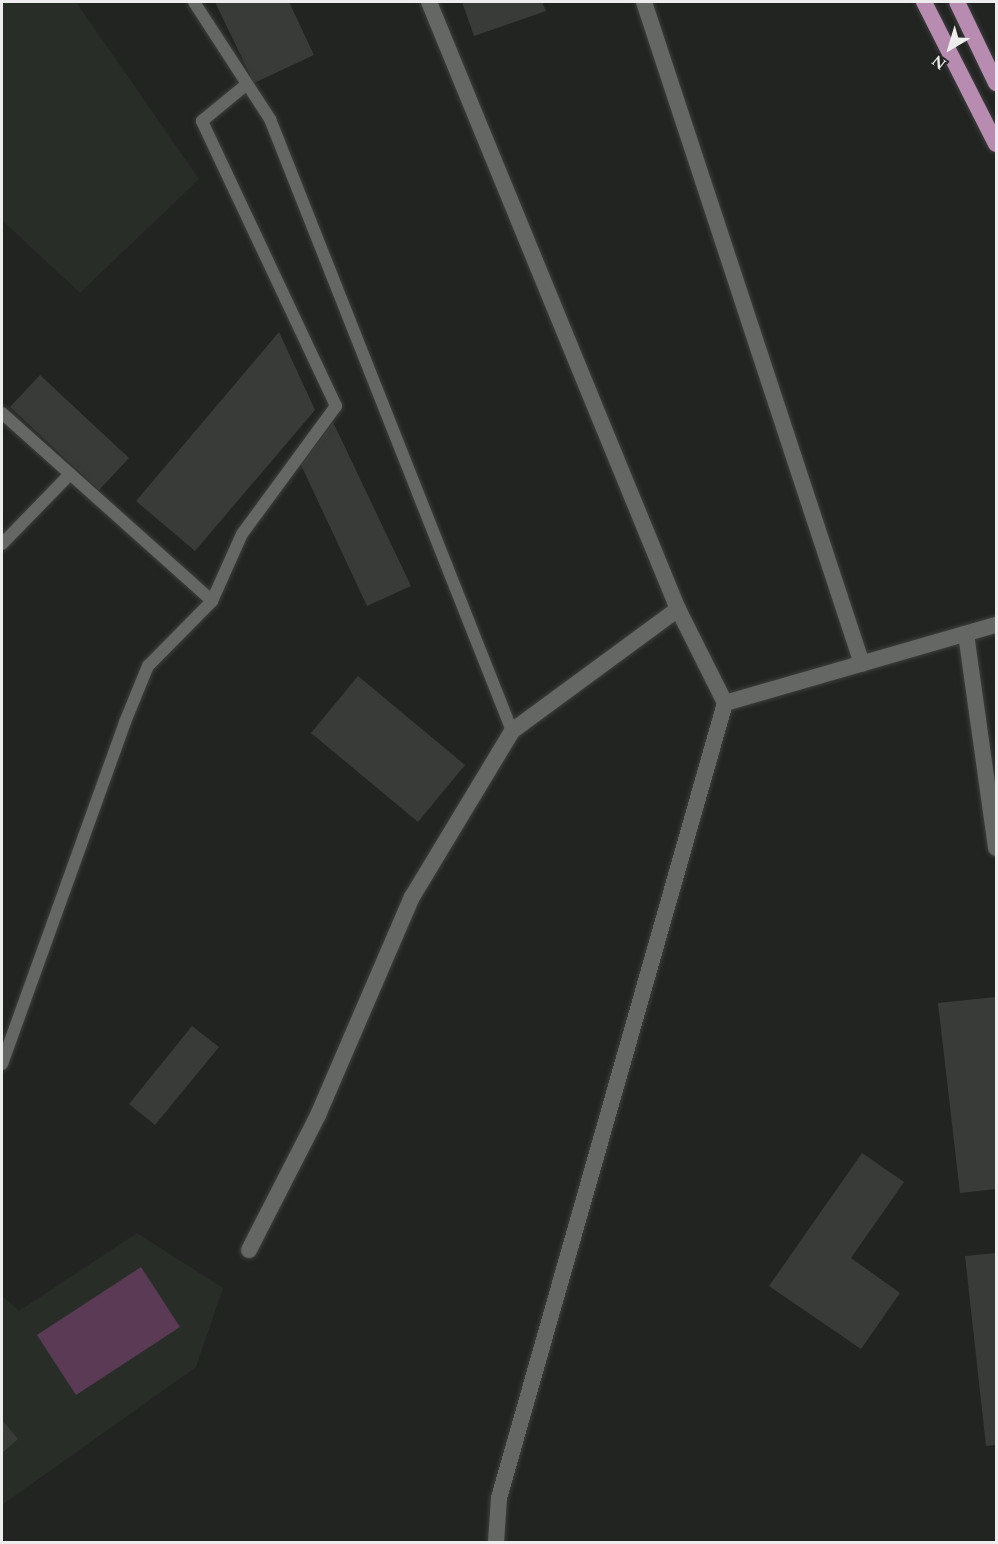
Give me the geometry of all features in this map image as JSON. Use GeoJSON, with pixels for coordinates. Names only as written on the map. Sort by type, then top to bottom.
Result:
{"type":"FeatureCollection","features":[{"type":"Feature","properties":{"kind":"highway"},"geometry":{"type":"LineString","coordinates":[[924,2],[996,144]]}},
{"type":"Feature","properties":{"kind":"highway"},"geometry":{"type":"LineString","coordinates":[[957,2],[996,83]]}},
{"type":"Feature","properties":{"kind":"street"},"geometry":{"type":"LineString","coordinates":[[429,2],[678,609],[725,703],[499,1498],[496,1542]]}},
{"type":"Feature","properties":{"kind":"street"},"geometry":{"type":"LineString","coordinates":[[644,2],[862,664]]}},
{"type":"Feature","properties":{"kind":"street"},"geometry":{"type":"LineString","coordinates":[[249,1250],[318,1115],[412,897],[512,732],[678,609]]}},
{"type":"Feature","properties":{"kind":"street"},"geometry":{"type":"LineString","coordinates":[[725,703],[996,625]]}},
{"type":"Feature","properties":{"kind":"street"},"geometry":{"type":"LineString","coordinates":[[966,634],[996,848]]}},
{"type":"Feature","properties":{"kind":"lane"},"geometry":{"type":"LineString","coordinates":[[194,2],[270,119],[512,732]]}},
{"type":"Feature","properties":{"kind":"lane"},"geometry":{"type":"LineString","coordinates":[[2,1064],[125,722],[148,666],[212,601],[242,534],[336,406],[202,121],[247,84]]}},
{"type":"Feature","properties":{"kind":"lane"},"geometry":{"type":"LineString","coordinates":[[2,413],[212,601]]}},
{"type":"Feature","properties":{"kind":"lane"},"geometry":{"type":"LineString","coordinates":[[2,544],[70,474]]}},
{"type":"Feature","properties":{"kind":"shaded area"},"geometry":{"type":"Polygon","coordinates":[[[2,2],[76,2],[199,179],[80,293],[2,220],[2,2]]]}},
{"type":"Feature","properties":{"kind":"shaded area"},"geometry":{"type":"Polygon","coordinates":[[[137,1233],[223,1288],[196,1367],[2,1505],[2,1296],[19,1311],[137,1233]]]}},
{"type":"Feature","properties":{"kind":"shaded area"},"geometry":{"type":"Polygon","coordinates":[[[141,1267],[180,1327],[76,1395],[37,1335],[141,1267]]]}},
{"type":"Feature","properties":{"kind":"building"},"geometry":{"type":"Polygon","coordinates":[[[215,2],[289,2],[314,55],[254,83],[215,2]]]}},
{"type":"Feature","properties":{"kind":"building"},"geometry":{"type":"Polygon","coordinates":[[[462,2],[542,2],[546,11],[474,36],[462,2]]]}},
{"type":"Feature","properties":{"kind":"building"},"geometry":{"type":"Polygon","coordinates":[[[279,332],[315,410],[195,551],[136,501],[279,332]]]}},
{"type":"Feature","properties":{"kind":"building"},"geometry":{"type":"Polygon","coordinates":[[[40,375],[129,458],[99,490],[10,407],[40,375]]]}},
{"type":"Feature","properties":{"kind":"building"},"geometry":{"type":"Polygon","coordinates":[[[333,422],[411,586],[367,606],[301,465],[333,422]]]}},
{"type":"Feature","properties":{"kind":"building"},"geometry":{"type":"Polygon","coordinates":[[[358,676],[465,765],[418,822],[311,733],[358,676]]]}},
{"type":"Feature","properties":{"kind":"building"},"geometry":{"type":"Polygon","coordinates":[[[996,997],[996,1189],[960,1193],[938,1003],[996,997]]]}},
{"type":"Feature","properties":{"kind":"building"},"geometry":{"type":"Polygon","coordinates":[[[192,1026],[219,1047],[155,1125],[129,1104],[192,1026]]]}},
{"type":"Feature","properties":{"kind":"building"},"geometry":{"type":"Polygon","coordinates":[[[862,1153],[904,1182],[851,1258],[900,1293],[861,1349],[769,1286],[862,1153]]]}},
{"type":"Feature","properties":{"kind":"building"},"geometry":{"type":"Polygon","coordinates":[[[996,1253],[996,1445],[986,1446],[965,1256],[996,1253]]]}},
{"type":"Feature","properties":{"kind":"building"},"geometry":{"type":"Polygon","coordinates":[[[2,1420],[18,1439],[2,1453],[2,1420]]]}}]}
